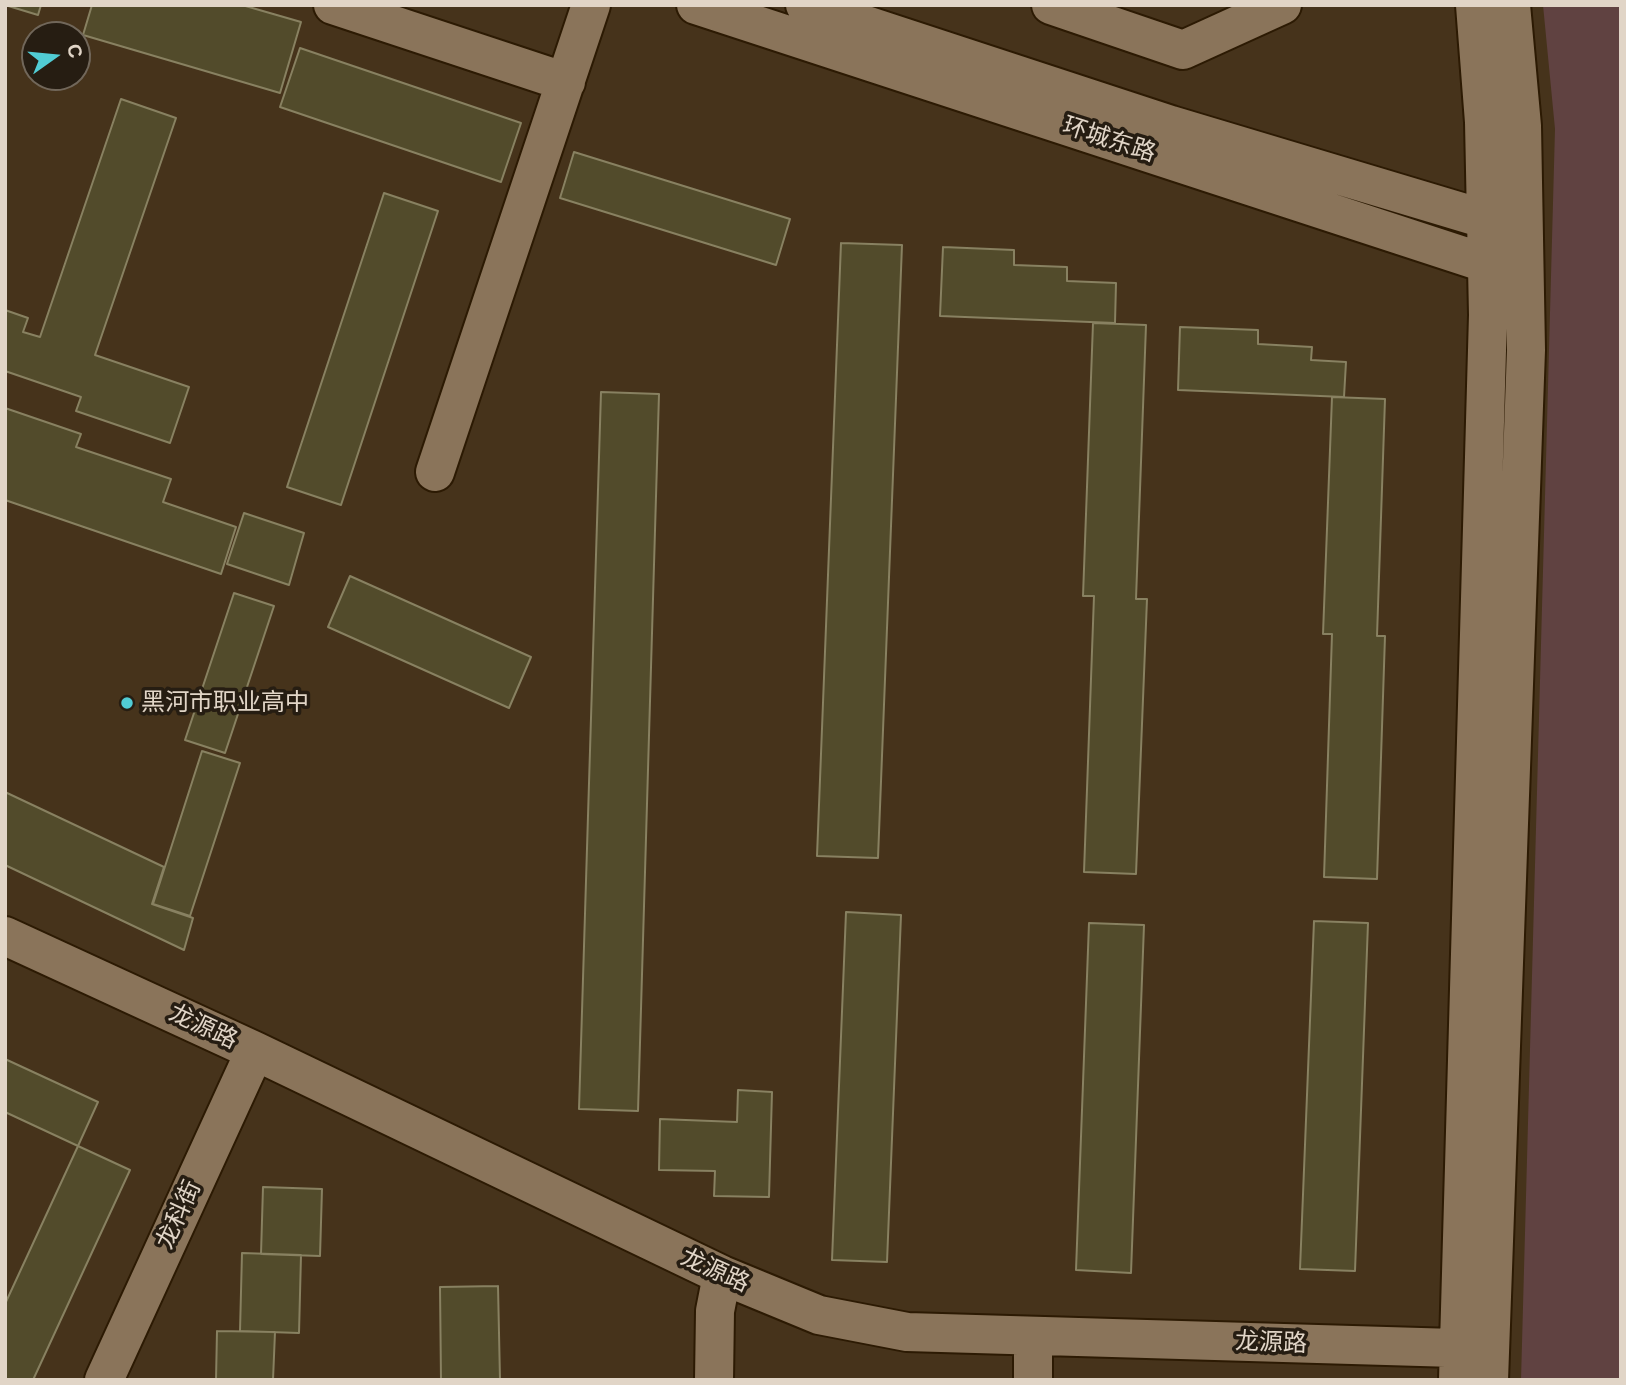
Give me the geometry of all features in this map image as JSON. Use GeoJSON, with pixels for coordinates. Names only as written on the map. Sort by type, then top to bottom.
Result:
{"type":"FeatureCollection","features":[{"type":"Feature","properties":{"kind":"street"},"geometry":{"type":"LineString","coordinates":[[333,5],[566,82]]}},
{"type":"Feature","properties":{"kind":"street"},"geometry":{"type":"LineString","coordinates":[[435,472],[591,5]]}},
{"type":"Feature","properties":{"kind":"street","name":"环城东路"},"geometry":{"type":"LineString","coordinates":[[696,5],[1506,266]]}},
{"type":"Feature","properties":{"kind":"street","name":"环城东路"},"geometry":{"type":"LineString","coordinates":[[806,5],[873,16],[1171,125],[1506,221]]}},
{"type":"Feature","properties":{"kind":"street"},"geometry":{"type":"LineString","coordinates":[[1051,5],[1183,50],[1282,5]]}},
{"type":"Feature","properties":{"kind":"street"},"geometry":{"type":"LineString","coordinates":[[1475,5],[1484,122],[1506,221]]}},
{"type":"Feature","properties":{"kind":"street"},"geometry":{"type":"LineString","coordinates":[[1474,1364],[1506,221],[1522,125],[1511,5]]}},
{"type":"Feature","properties":{"kind":"street","name":"龙源路"},"geometry":{"type":"LineString","coordinates":[[5,936],[255,1051],[722,1275],[819,1315],[907,1332],[1033,1336],[1474,1364]]}},
{"type":"Feature","properties":{"kind":"street","name":"龙科街"},"geometry":{"type":"LineString","coordinates":[[104,1380],[255,1051]]}},
{"type":"Feature","properties":{"kind":"street"},"geometry":{"type":"LineString","coordinates":[[713,1380],[715,1311],[722,1275]]}},
{"type":"Feature","properties":{"kind":"street"},"geometry":{"type":"LineString","coordinates":[[1033,1336],[1033,1380]]}},
{"type":"Feature","properties":{"kind":"shaded area"},"geometry":{"type":"Polygon","coordinates":[[[1543,5],[1621,5],[1621,1380],[1521,1380],[1555,129],[1543,5]]]}},
{"type":"Feature","properties":{"kind":"building"},"geometry":{"type":"Polygon","coordinates":[[[5,5],[41,5],[38,15],[5,5]]]}},
{"type":"Feature","properties":{"kind":"building"},"geometry":{"type":"Polygon","coordinates":[[[92,5],[242,5],[301,22],[280,93],[91,37],[91,21],[87,21],[92,5]]]}},
{"type":"Feature","properties":{"kind":"building"},"geometry":{"type":"Polygon","coordinates":[[[300,48],[521,123],[501,182],[280,107],[300,48]]]}},
{"type":"Feature","properties":{"kind":"building"},"geometry":{"type":"Polygon","coordinates":[[[121,99],[176,118],[95,355],[189,387],[170,443],[76,411],[81,397],[5,371],[5,310],[28,318],[23,332],[40,337],[121,99]]]}},
{"type":"Feature","properties":{"kind":"building"},"geometry":{"type":"Polygon","coordinates":[[[574,152],[790,219],[776,265],[560,198],[574,152]]]}},
{"type":"Feature","properties":{"kind":"building"},"geometry":{"type":"Polygon","coordinates":[[[384,193],[438,211],[341,505],[287,487],[384,193]]]}},
{"type":"Feature","properties":{"kind":"building"},"geometry":{"type":"Polygon","coordinates":[[[841,243],[902,245],[878,858],[817,856],[841,243]]]}},
{"type":"Feature","properties":{"kind":"building"},"geometry":{"type":"Polygon","coordinates":[[[943,247],[1014,250],[1014,265],[1067,267],[1067,281],[1116,283],[1115,323],[940,316],[943,247]]]}},
{"type":"Feature","properties":{"kind":"building"},"geometry":{"type":"Polygon","coordinates":[[[1093,323],[1146,325],[1136,599],[1147,599],[1136,874],[1084,872],[1094,596],[1083,596],[1093,323]]]}},
{"type":"Feature","properties":{"kind":"building"},"geometry":{"type":"Polygon","coordinates":[[[1180,327],[1258,330],[1258,344],[1312,347],[1311,360],[1346,362],[1344,397],[1178,390],[1180,327]]]}},
{"type":"Feature","properties":{"kind":"building"},"geometry":{"type":"Polygon","coordinates":[[[601,392],[659,394],[638,1111],[579,1109],[601,392]]]}},
{"type":"Feature","properties":{"kind":"building"},"geometry":{"type":"Polygon","coordinates":[[[1332,397],[1385,399],[1377,636],[1385,636],[1377,879],[1324,877],[1332,634],[1323,634],[1332,397]]]}},
{"type":"Feature","properties":{"kind":"building"},"geometry":{"type":"Polygon","coordinates":[[[5,408],[81,434],[76,447],[171,479],[163,502],[236,527],[221,574],[5,500],[5,408]]]}},
{"type":"Feature","properties":{"kind":"building"},"geometry":{"type":"Polygon","coordinates":[[[244,513],[304,533],[289,585],[227,564],[244,513]]]}},
{"type":"Feature","properties":{"kind":"building"},"geometry":{"type":"Polygon","coordinates":[[[350,576],[531,657],[509,708],[328,627],[350,576]]]}},
{"type":"Feature","properties":{"kind":"building"},"geometry":{"type":"Polygon","coordinates":[[[234,593],[274,606],[225,753],[185,740],[234,593]]]}},
{"type":"Feature","properties":{"kind":"building"},"geometry":{"type":"Polygon","coordinates":[[[202,751],[240,763],[190,916],[153,904],[202,751]]]}},
{"type":"Feature","properties":{"kind":"building"},"geometry":{"type":"Polygon","coordinates":[[[5,792],[164,867],[152,904],[193,918],[184,950],[5,865],[5,792]]]}},
{"type":"Feature","properties":{"kind":"building"},"geometry":{"type":"Polygon","coordinates":[[[846,912],[901,915],[887,1262],[832,1260],[846,912]]]}},
{"type":"Feature","properties":{"kind":"building"},"geometry":{"type":"Polygon","coordinates":[[[1314,921],[1368,923],[1355,1271],[1300,1269],[1314,921]]]}},
{"type":"Feature","properties":{"kind":"building"},"geometry":{"type":"Polygon","coordinates":[[[1089,923],[1144,925],[1131,1273],[1076,1270],[1089,923]]]}},
{"type":"Feature","properties":{"kind":"building"},"geometry":{"type":"Polygon","coordinates":[[[5,1059],[98,1102],[78,1146],[5,1112],[5,1059]]]}},
{"type":"Feature","properties":{"kind":"building"},"geometry":{"type":"Polygon","coordinates":[[[738,1090],[772,1092],[769,1197],[714,1196],[715,1171],[659,1170],[660,1119],[737,1122],[738,1090]]]}},
{"type":"Feature","properties":{"kind":"building"},"geometry":{"type":"Polygon","coordinates":[[[78,1146],[130,1170],[33,1380],[5,1380],[5,1304],[78,1146]]]}},
{"type":"Feature","properties":{"kind":"building"},"geometry":{"type":"Polygon","coordinates":[[[263,1187],[322,1189],[320,1256],[261,1254],[263,1187]]]}},
{"type":"Feature","properties":{"kind":"building"},"geometry":{"type":"Polygon","coordinates":[[[242,1253],[301,1255],[299,1333],[240,1331],[242,1253]]]}},
{"type":"Feature","properties":{"kind":"building"},"geometry":{"type":"Polygon","coordinates":[[[498,1286],[500,1380],[441,1380],[440,1287],[498,1286]]]}},
{"type":"Feature","properties":{"kind":"building"},"geometry":{"type":"Polygon","coordinates":[[[217,1331],[275,1332],[273,1380],[216,1380],[217,1331]]]}},
{"type":"Feature","properties":{"kind":"place","name":"黑河市职业高中"},"geometry":{"type":"Point","coordinates":[127,703]}}]}
